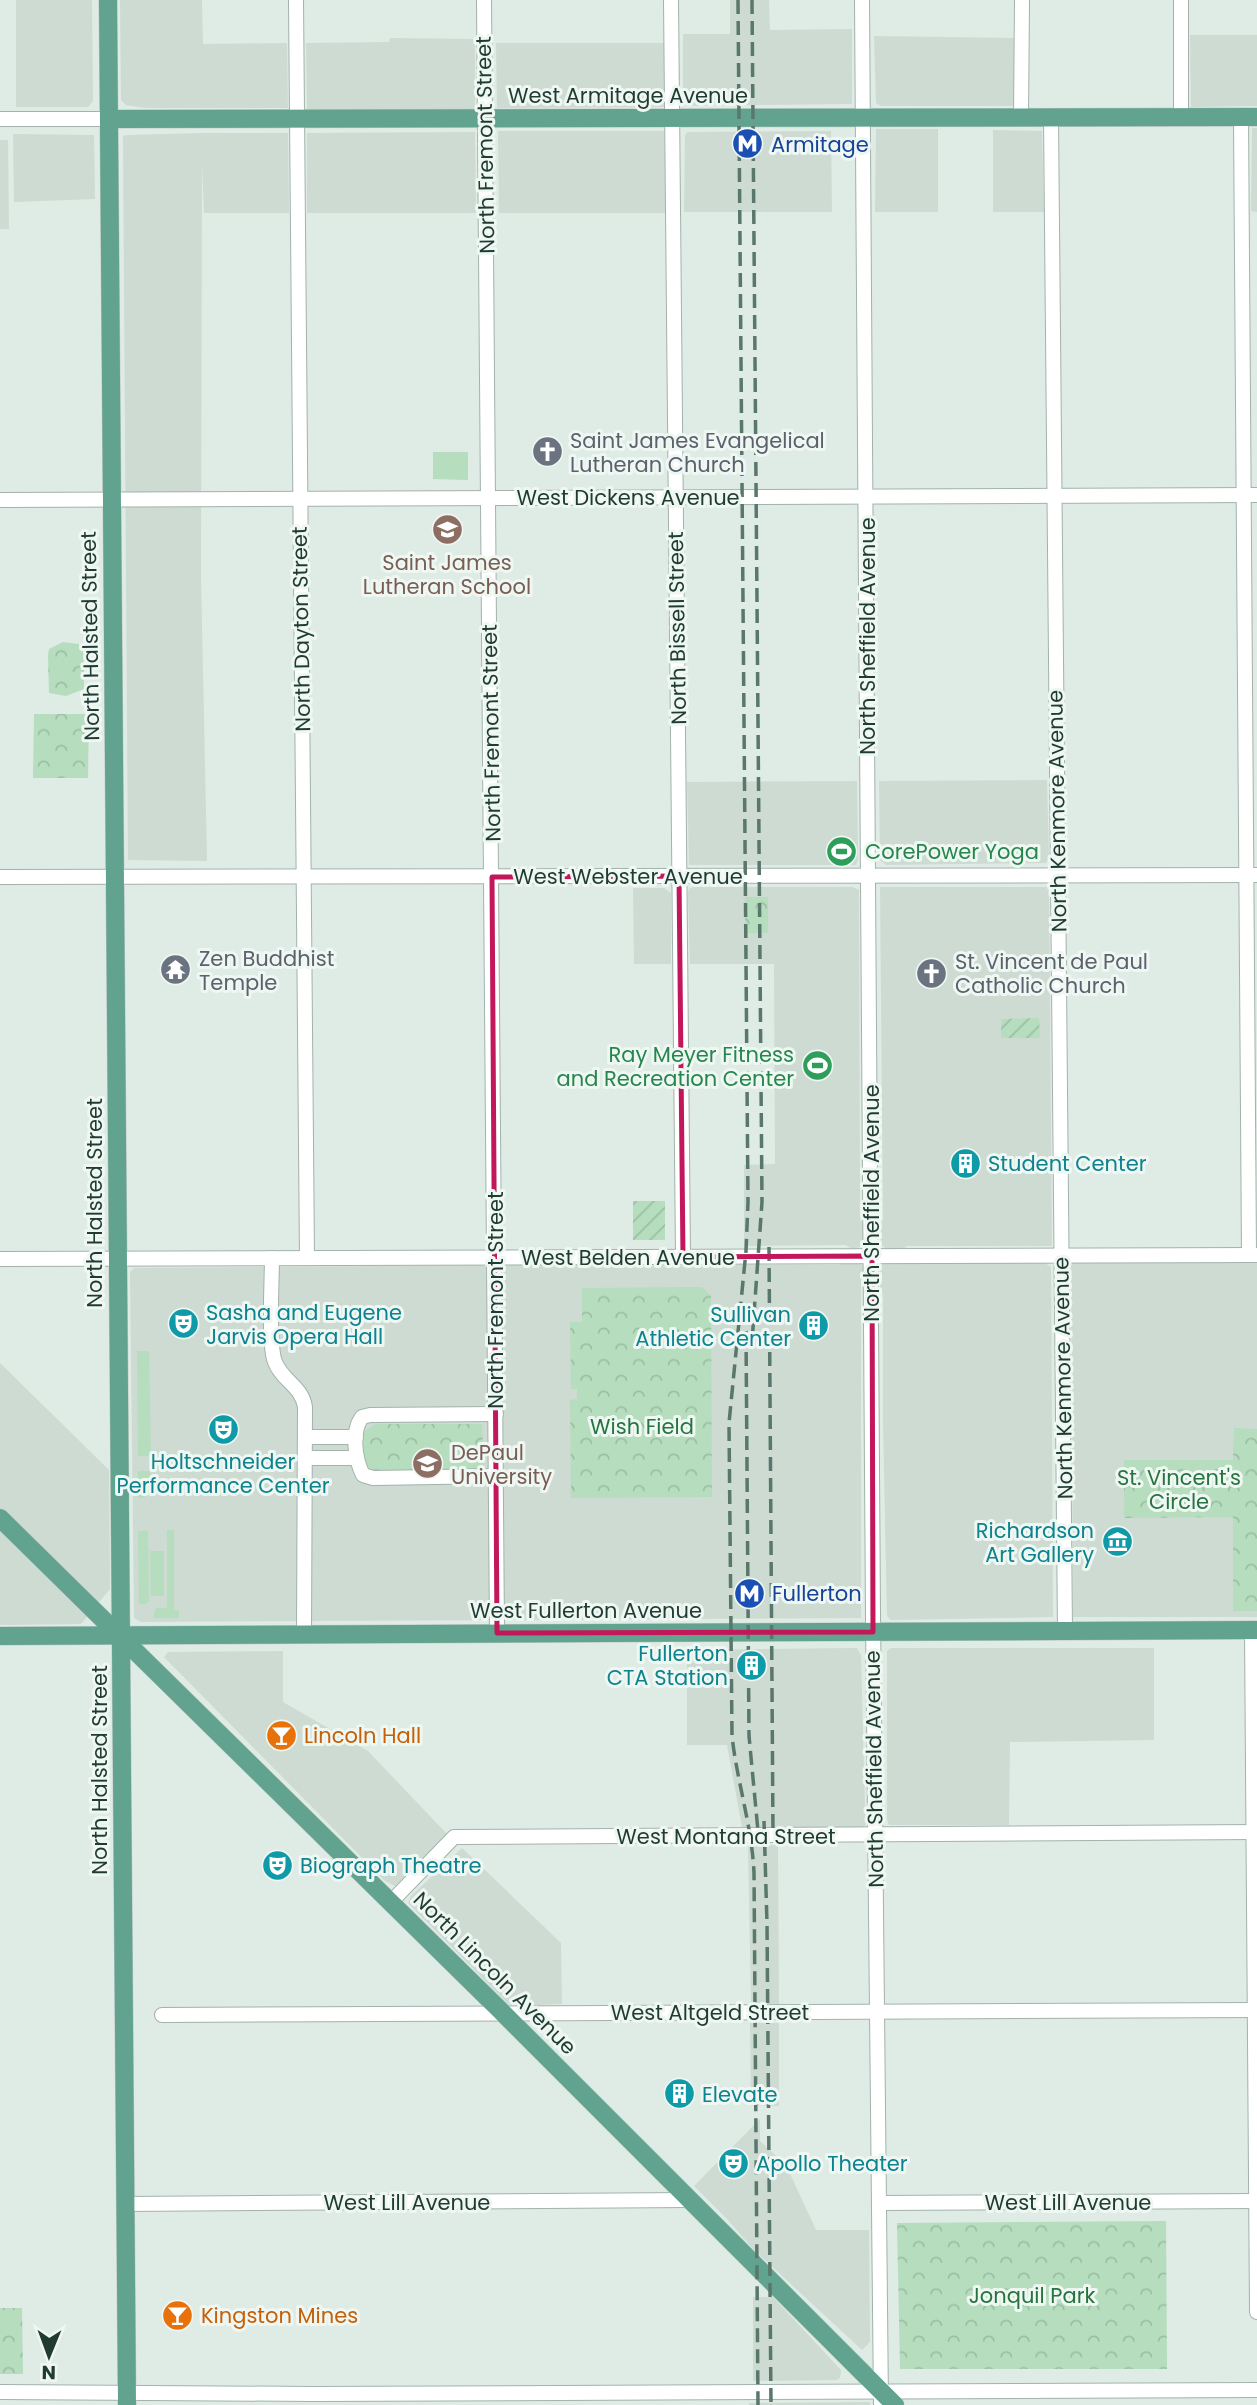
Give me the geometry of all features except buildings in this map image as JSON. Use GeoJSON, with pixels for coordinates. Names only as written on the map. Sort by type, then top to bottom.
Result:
{"type":"FeatureCollection","features":[{"type":"Feature","properties":{"kind":"main road","name":"North Halsted Street"},"geometry":{"type":"LineString","coordinates":[[108,0],[127,2400]]}},
{"type":"Feature","properties":{"kind":"main road","name":"West Armitage Avenue"},"geometry":{"type":"LineString","coordinates":[[109,119],[1249,117]]}},
{"type":"Feature","properties":{"kind":"main road","name":"North Lincoln Avenue"},"geometry":{"type":"LineString","coordinates":[[0,1518],[503,2013],[881,2398],[894,2405]]}},
{"type":"Feature","properties":{"kind":"main road","name":"West Fullerton Avenue"},"geometry":{"type":"LineString","coordinates":[[0,1636],[1255,1630]]}},
{"type":"Feature","properties":{"kind":"street","name":"North Dayton Street"},"geometry":{"type":"LineString","coordinates":[[296,0],[307,1258]]}},
{"type":"Feature","properties":{"kind":"street","name":"North Fremont Street"},"geometry":{"type":"LineString","coordinates":[[484,0],[497,1633]]}},
{"type":"Feature","properties":{"kind":"street","name":"North Bissell Street"},"geometry":{"type":"LineString","coordinates":[[671,0],[683,1257]]}},
{"type":"Feature","properties":{"kind":"street","name":"North Sheffield Avenue"},"geometry":{"type":"LineString","coordinates":[[862,0],[881,2398]]}},
{"type":"Feature","properties":{"kind":"street"},"geometry":{"type":"LineString","coordinates":[[1021,117],[1022,0]]}},
{"type":"Feature","properties":{"kind":"street"},"geometry":{"type":"LineString","coordinates":[[1181,0],[1181,117]]}},
{"type":"Feature","properties":{"kind":"street","name":"North Kenmore Avenue"},"geometry":{"type":"LineString","coordinates":[[1051,117],[1065,1631]]}},
{"type":"Feature","properties":{"kind":"street"},"geometry":{"type":"LineString","coordinates":[[1249,117],[1253,1255]]}},
{"type":"Feature","properties":{"kind":"street","name":"West Armitage Avenue"},"geometry":{"type":"LineString","coordinates":[[0,120],[109,119]]}},
{"type":"Feature","properties":{"kind":"street","name":"West Dickens Avenue"},"geometry":{"type":"LineString","coordinates":[[0,500],[1251,495]]}},
{"type":"Feature","properties":{"kind":"street","name":"West Webster Avenue"},"geometry":{"type":"LineString","coordinates":[[0,877],[1252,875]]}},
{"type":"Feature","properties":{"kind":"street","name":"West Belden Avenue"},"geometry":{"type":"LineString","coordinates":[[0,1259],[1253,1255]]}},
{"type":"Feature","properties":{"kind":"street"},"geometry":{"type":"LineString","coordinates":[[272,1258],[273,1356],[282,1374],[301,1394],[305,1407],[304,1633]]}},
{"type":"Feature","properties":{"kind":"street"},"geometry":{"type":"LineString","coordinates":[[496,1414],[370,1415],[362,1417],[357,1425],[356,1437],[357,1458],[363,1475],[373,1478],[496,1476]]}},
{"type":"Feature","properties":{"kind":"street"},"geometry":{"type":"LineString","coordinates":[[305,1437],[356,1437]]}},
{"type":"Feature","properties":{"kind":"street"},"geometry":{"type":"LineString","coordinates":[[305,1458],[357,1458]]}},
{"type":"Feature","properties":{"kind":"street"},"geometry":{"type":"LineString","coordinates":[[1255,1630],[1257,2312]]}},
{"type":"Feature","properties":{"kind":"street","name":"West Montana Street"},"geometry":{"type":"LineString","coordinates":[[391,1902],[453,1837],[1255,1832]]}},
{"type":"Feature","properties":{"kind":"street","name":"West Altgeld Street"},"geometry":{"type":"LineString","coordinates":[[162,2014],[1256,2010]]}},
{"type":"Feature","properties":{"kind":"street","name":"West Lill Avenue"},"geometry":{"type":"LineString","coordinates":[[125,2204],[689,2200]]}},
{"type":"Feature","properties":{"kind":"street","name":"West Lill Avenue"},"geometry":{"type":"LineString","coordinates":[[879,2203],[1257,2200]]}},
{"type":"Feature","properties":{"kind":"street"},"geometry":{"type":"LineString","coordinates":[[0,2392],[127,2400],[313,2400],[881,2398],[1257,2390]]}},
{"type":"Feature","properties":{"kind":"highlighted area"},"geometry":{"type":"Polygon","coordinates":[[[679,876],[683,1257],[872,1256],[873,1632],[497,1633],[492,877],[679,876]]]}},
{"type":"Feature","properties":{"kind":"shaded area"},"geometry":{"type":"Polygon","coordinates":[[[16,0],[92,0],[93,101],[88,107],[16,107],[16,0]]]}},
{"type":"Feature","properties":{"kind":"shaded area"},"geometry":{"type":"Polygon","coordinates":[[[120,0],[202,0],[203,44],[287,43],[288,108],[145,108],[126,105],[121,100],[120,0]]]}},
{"type":"Feature","properties":{"kind":"shaded area"},"geometry":{"type":"Polygon","coordinates":[[[730,0],[769,0],[770,30],[852,29],[852,104],[685,106],[683,34],[730,34],[730,0]]]}},
{"type":"Feature","properties":{"kind":"shaded area"},"geometry":{"type":"Polygon","coordinates":[[[1190,35],[1257,35],[1257,106],[1191,107],[1190,35]]]}},
{"type":"Feature","properties":{"kind":"shaded area"},"geometry":{"type":"Polygon","coordinates":[[[874,36],[1014,38],[1014,106],[881,106],[876,103],[874,36]]]}},
{"type":"Feature","properties":{"kind":"shaded area"},"geometry":{"type":"Polygon","coordinates":[[[390,38],[475,39],[475,109],[307,109],[306,43],[389,42],[390,38]]]}},
{"type":"Feature","properties":{"kind":"shaded area"},"geometry":{"type":"Polygon","coordinates":[[[496,43],[667,43],[667,107],[497,108],[496,43]]]}},
{"type":"Feature","properties":{"kind":"shaded area"},"geometry":{"type":"Polygon","coordinates":[[[1252,128],[1257,128],[1257,212],[1251,211],[1252,128]]]}},
{"type":"Feature","properties":{"kind":"shaded area"},"geometry":{"type":"Polygon","coordinates":[[[876,129],[938,129],[938,212],[875,212],[876,129]]]}},
{"type":"Feature","properties":{"kind":"shaded area"},"geometry":{"type":"Polygon","coordinates":[[[993,130],[1042,131],[1044,212],[993,212],[993,130]]]}},
{"type":"Feature","properties":{"kind":"shaded area"},"geometry":{"type":"Polygon","coordinates":[[[498,131],[664,131],[667,213],[499,213],[498,131]]]}},
{"type":"Feature","properties":{"kind":"shaded area"},"geometry":{"type":"Polygon","coordinates":[[[831,131],[832,212],[684,212],[687,132],[831,131]]]}},
{"type":"Feature","properties":{"kind":"shaded area"},"geometry":{"type":"Polygon","coordinates":[[[475,132],[476,213],[307,213],[307,133],[475,132]]]}},
{"type":"Feature","properties":{"kind":"shaded area"},"geometry":{"type":"Polygon","coordinates":[[[288,133],[289,213],[204,213],[202,164],[201,577],[207,861],[128,860],[123,136],[288,133]]]}},
{"type":"Feature","properties":{"kind":"shaded area"},"geometry":{"type":"Polygon","coordinates":[[[13,134],[94,135],[95,199],[14,202],[13,134]]]}},
{"type":"Feature","properties":{"kind":"shaded area"},"geometry":{"type":"Polygon","coordinates":[[[0,140],[8,140],[9,229],[0,229],[0,140]]]}},
{"type":"Feature","properties":{"kind":"shaded area"},"geometry":{"type":"Polygon","coordinates":[[[1047,780],[1049,858],[1046,863],[886,865],[880,860],[879,781],[1047,780]]]}},
{"type":"Feature","properties":{"kind":"shaded area"},"geometry":{"type":"Polygon","coordinates":[[[857,781],[856,865],[689,865],[687,782],[857,781]]]}},
{"type":"Feature","properties":{"kind":"shaded area"},"geometry":{"type":"Polygon","coordinates":[[[693,887],[852,887],[859,890],[860,1220],[864,1224],[864,1239],[860,1247],[744,1246],[744,1165],[775,1164],[774,964],[690,964],[688,893],[693,887]]]}},
{"type":"Feature","properties":{"kind":"shaded area"},"geometry":{"type":"Polygon","coordinates":[[[880,887],[1049,887],[1052,1246],[907,1246],[902,1250],[888,1250],[881,1245],[880,887]]]}},
{"type":"Feature","properties":{"kind":"shaded area"},"geometry":{"type":"Polygon","coordinates":[[[633,888],[664,888],[671,893],[671,964],[634,964],[633,888]]]}},
{"type":"Feature","properties":{"kind":"shaded area","name":"DePaul University"},"geometry":{"type":"Polygon","coordinates":[[[856,1261],[863,1266],[865,1279],[861,1285],[861,1618],[141,1622],[134,1618],[130,1272],[134,1268],[840,1265],[856,1261]]]}},
{"type":"Feature","properties":{"kind":"shaded area"},"geometry":{"type":"Polygon","coordinates":[[[1257,1261],[1257,1617],[1073,1617],[1071,1264],[1257,1261]]]}},
{"type":"Feature","properties":{"kind":"shaded area"},"geometry":{"type":"Polygon","coordinates":[[[881,1263],[1045,1263],[1051,1267],[1053,1617],[891,1620],[887,1616],[883,1295],[879,1285],[881,1263]]]}},
{"type":"Feature","properties":{"kind":"shaded area"},"geometry":{"type":"Polygon","coordinates":[[[0,1363],[109,1470],[110,1589],[81,1624],[0,1625],[0,1363]]]}},
{"type":"Feature","properties":{"kind":"shaded area"},"geometry":{"type":"Polygon","coordinates":[[[857,1648],[861,1655],[867,1824],[863,1827],[742,1827],[727,1745],[687,1745],[687,1650],[857,1648]]]}},
{"type":"Feature","properties":{"kind":"shaded area"},"geometry":{"type":"Polygon","coordinates":[[[891,1648],[1154,1648],[1154,1740],[1010,1742],[1009,1825],[889,1825],[887,1651],[891,1648]]]}},
{"type":"Feature","properties":{"kind":"shaded area"},"geometry":{"type":"Polygon","coordinates":[[[283,1651],[283,1702],[368,1751],[447,1834],[395,1886],[385,1881],[164,1657],[168,1652],[283,1651]]]}},
{"type":"Feature","properties":{"kind":"shaded area"},"geometry":{"type":"Polygon","coordinates":[[[778,1845],[779,2004],[751,2004],[748,1846],[778,1845]]]}},
{"type":"Feature","properties":{"kind":"shaded area"},"geometry":{"type":"Polygon","coordinates":[[[462,1848],[561,1943],[562,2004],[513,2006],[507,2003],[408,1903],[411,1896],[462,1848]]]}},
{"type":"Feature","properties":{"kind":"shaded area"},"geometry":{"type":"Polygon","coordinates":[[[750,2023],[779,2023],[779,2106],[751,2105],[750,2023]]]}},
{"type":"Feature","properties":{"kind":"shaded area"},"geometry":{"type":"Polygon","coordinates":[[[760,2119],[760,2141],[786,2165],[816,2230],[869,2230],[870,2342],[862,2350],[753,2249],[694,2186],[760,2119]]]}},
{"type":"Feature","properties":{"kind":"shaded area"},"geometry":{"type":"Polygon","coordinates":[[[753,2297],[773,2297],[841,2370],[840,2378],[753,2381],[753,2297]]]}},
{"type":"Feature","properties":{"kind":"shaded area"},"geometry":{"type":"Polygon","coordinates":[[[870,2402],[870,2405],[749,2405],[749,2403],[870,2402]]]}},
{"type":"Feature","properties":{"kind":"green space"},"geometry":{"type":"Polygon","coordinates":[[[433,452],[468,452],[468,480],[433,479],[433,452]]]}},
{"type":"Feature","properties":{"kind":"green space"},"geometry":{"type":"Polygon","coordinates":[[[63,642],[86,645],[84,689],[66,696],[49,693],[49,649],[63,642]]]}},
{"type":"Feature","properties":{"kind":"green space"},"geometry":{"type":"Polygon","coordinates":[[[34,714],[89,714],[88,778],[33,778],[34,714]]]}},
{"type":"Feature","properties":{"kind":"green space"},"geometry":{"type":"Polygon","coordinates":[[[745,897],[768,897],[768,933],[745,933],[745,897]]]}},
{"type":"Feature","properties":{"kind":"green space"},"geometry":{"type":"Polygon","coordinates":[[[1039,1018],[1040,1038],[1001,1038],[1001,1019],[1039,1018]]]}},
{"type":"Feature","properties":{"kind":"green space"},"geometry":{"type":"Polygon","coordinates":[[[633,1201],[665,1201],[665,1240],[633,1240],[633,1201]]]}},
{"type":"Feature","properties":{"kind":"green space","name":"Wish Field"},"geometry":{"type":"Polygon","coordinates":[[[702,1287],[711,1296],[712,1497],[571,1498],[570,1400],[577,1399],[577,1389],[571,1389],[570,1322],[582,1322],[582,1288],[702,1287]]]}},
{"type":"Feature","properties":{"kind":"green space"},"geometry":{"type":"Polygon","coordinates":[[[137,1351],[149,1351],[151,1456],[138,1456],[137,1351]]]}},
{"type":"Feature","properties":{"kind":"green space"},"geometry":{"type":"Polygon","coordinates":[[[375,1424],[482,1424],[484,1472],[375,1472],[365,1459],[364,1432],[375,1424]]]}},
{"type":"Feature","properties":{"kind":"green space","name":"St. Vincent's Circle"},"geometry":{"type":"Polygon","coordinates":[[[1234,1428],[1257,1429],[1257,1611],[1233,1611],[1233,1517],[1124,1518],[1124,1460],[1233,1460],[1234,1428]]]}},
{"type":"Feature","properties":{"kind":"green space"},"geometry":{"type":"Polygon","coordinates":[[[138,1471],[150,1471],[150,1490],[144,1498],[138,1498],[138,1471]]]}},
{"type":"Feature","properties":{"kind":"green space"},"geometry":{"type":"Polygon","coordinates":[[[167,1530],[174,1530],[174,1610],[179,1611],[179,1618],[153,1618],[156,1608],[167,1608],[167,1530]]]}},
{"type":"Feature","properties":{"kind":"green space"},"geometry":{"type":"Polygon","coordinates":[[[138,1531],[148,1531],[149,1601],[145,1604],[139,1604],[138,1531]]]}},
{"type":"Feature","properties":{"kind":"green space"},"geometry":{"type":"Polygon","coordinates":[[[150,1551],[164,1551],[164,1596],[151,1596],[150,1551]]]}},
{"type":"Feature","properties":{"kind":"green space","name":"Jonquil Park"},"geometry":{"type":"Polygon","coordinates":[[[1166,2221],[1167,2369],[900,2369],[897,2223],[1166,2221]]]}},
{"type":"Feature","properties":{"kind":"green space"},"geometry":{"type":"Polygon","coordinates":[[[0,2308],[22,2308],[23,2374],[0,2374],[0,2308]]]}},
{"type":"Feature","properties":{"kind":"railway"},"geometry":{"type":"LineString","coordinates":[[738,0],[748,1202],[746,1251],[729,1423],[732,1736],[754,1873],[758,2405]]}},
{"type":"Feature","properties":{"kind":"railway"},"geometry":{"type":"LineString","coordinates":[[752,0],[762,1202],[752,1342]]}},
{"type":"Feature","properties":{"kind":"railway"},"geometry":{"type":"LineString","coordinates":[[769,1247],[773,1835]]}},
{"type":"Feature","properties":{"kind":"railway"},"geometry":{"type":"LineString","coordinates":[[746,1331],[749,1736],[758,1831]]}},
{"type":"Feature","properties":{"kind":"railway"},"geometry":{"type":"LineString","coordinates":[[764,1821],[771,2405]]}},
{"type":"Feature","properties":{"kind":"place","name":"Armitage"},"geometry":{"type":"Point","coordinates":[748,144]}},
{"type":"Feature","properties":{"kind":"place","name":"Saint James Evangelical Lutheran Church"},"geometry":{"type":"Point","coordinates":[547,452]}},
{"type":"Feature","properties":{"kind":"place","name":"Saint James Lutheran School"},"geometry":{"type":"Point","coordinates":[447,530]}},
{"type":"Feature","properties":{"kind":"place","name":"CorePower Yoga"},"geometry":{"type":"Point","coordinates":[842,851]}},
{"type":"Feature","properties":{"kind":"place","name":"Zen Buddhist Temple"},"geometry":{"type":"Point","coordinates":[176,970]}},
{"type":"Feature","properties":{"kind":"place","name":"St. Vincent de Paul Catholic Church"},"geometry":{"type":"Point","coordinates":[932,973]}},
{"type":"Feature","properties":{"kind":"place","name":"Ray Meyer Fitness and Recreation Center"},"geometry":{"type":"Point","coordinates":[817,1066]}},
{"type":"Feature","properties":{"kind":"place","name":"Student Center"},"geometry":{"type":"Point","coordinates":[965,1163]}},
{"type":"Feature","properties":{"kind":"place","name":"Sasha and Eugene Jarvis Opera Hall"},"geometry":{"type":"Point","coordinates":[183,1324]}},
{"type":"Feature","properties":{"kind":"place","name":"Sullivan Athletic Center"},"geometry":{"type":"Point","coordinates":[814,1326]}},
{"type":"Feature","properties":{"kind":"place","name":"Holtschneider Performance Center"},"geometry":{"type":"Point","coordinates":[223,1429]}},
{"type":"Feature","properties":{"kind":"place","name":"DePaul University"},"geometry":{"type":"Point","coordinates":[428,1464]}},
{"type":"Feature","properties":{"kind":"place","name":"Richardson Art Gallery"},"geometry":{"type":"Point","coordinates":[1117,1542]}},
{"type":"Feature","properties":{"kind":"place","name":"Fullerton"},"geometry":{"type":"Point","coordinates":[749,1593]}},
{"type":"Feature","properties":{"kind":"place","name":"Fullerton CTA Station"},"geometry":{"type":"Point","coordinates":[751,1665]}},
{"type":"Feature","properties":{"kind":"place","name":"Lincoln Hall"},"geometry":{"type":"Point","coordinates":[281,1735]}},
{"type":"Feature","properties":{"kind":"place","name":"Biograph Theatre"},"geometry":{"type":"Point","coordinates":[277,1865]}},
{"type":"Feature","properties":{"kind":"place","name":"Elevate"},"geometry":{"type":"Point","coordinates":[679,2094]}},
{"type":"Feature","properties":{"kind":"place","name":"Apollo Theater"},"geometry":{"type":"Point","coordinates":[733,2163]}},
{"type":"Feature","properties":{"kind":"place","name":"Kingston Mines"},"geometry":{"type":"Point","coordinates":[178,2315]}}]}
